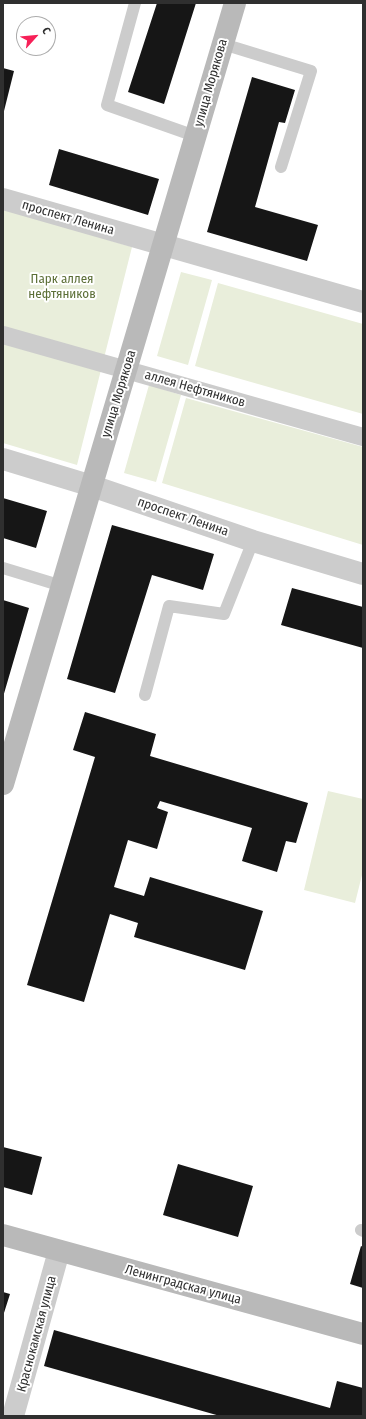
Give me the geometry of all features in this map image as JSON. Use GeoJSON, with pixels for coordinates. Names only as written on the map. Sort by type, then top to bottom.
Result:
{"type":"FeatureCollection","features":[{"type":"Feature","properties":{"kind":"main road","name":"улица Морякова"},"geometry":{"type":"LineString","coordinates":[[3,784],[235,3]]}},
{"type":"Feature","properties":{"kind":"main road","name":"Ленинградская улица"},"geometry":{"type":"LineString","coordinates":[[3,1235],[363,1334]]}},
{"type":"Feature","properties":{"kind":"street","name":"проспект Ленина"},"geometry":{"type":"LineString","coordinates":[[3,200],[363,302]]}},
{"type":"Feature","properties":{"kind":"street","name":"аллея Нефтяников"},"geometry":{"type":"LineString","coordinates":[[3,335],[363,437]]}},
{"type":"Feature","properties":{"kind":"street","name":"проспект Ленина"},"geometry":{"type":"LineString","coordinates":[[3,459],[92,486],[253,541],[363,574]]}},
{"type":"Feature","properties":{"kind":"street","name":"Краснокамская улица"},"geometry":{"type":"LineString","coordinates":[[13,1416],[59,1251]]}},
{"type":"Feature","properties":{"kind":"lane"},"geometry":{"type":"LineString","coordinates":[[135,3],[107,105],[195,136]]}},
{"type":"Feature","properties":{"kind":"lane"},"geometry":{"type":"LineString","coordinates":[[223,44],[311,71],[281,167]]}},
{"type":"Feature","properties":{"kind":"lane"},"geometry":{"type":"LineString","coordinates":[[146,695],[169,606],[224,614],[253,541]]}},
{"type":"Feature","properties":{"kind":"lane"},"geometry":{"type":"LineString","coordinates":[[3,568],[62,586]]}},
{"type":"Feature","properties":{"kind":"green space","name":"Парк аллея нефтяников"},"geometry":{"type":"Polygon","coordinates":[[[3,209],[132,247],[77,465],[3,443],[3,209]]]}},
{"type":"Feature","properties":{"kind":"green space"},"geometry":{"type":"Polygon","coordinates":[[[181,272],[212,280],[188,365],[157,356],[181,272]]]}},
{"type":"Feature","properties":{"kind":"green space"},"geometry":{"type":"Polygon","coordinates":[[[218,283],[363,324],[363,414],[195,366],[218,283]]]}},
{"type":"Feature","properties":{"kind":"green space"},"geometry":{"type":"Polygon","coordinates":[[[149,385],[181,395],[156,482],[124,473],[149,385]]]}},
{"type":"Feature","properties":{"kind":"green space"},"geometry":{"type":"Polygon","coordinates":[[[186,398],[363,447],[363,545],[162,483],[186,398]]]}},
{"type":"Feature","properties":{"kind":"green space"},"geometry":{"type":"Polygon","coordinates":[[[328,791],[363,799],[363,871],[355,903],[304,890],[328,791]]]}},
{"type":"Feature","properties":{"kind":"building"},"geometry":{"type":"Polygon","coordinates":[[[157,3],[196,3],[164,104],[128,92],[157,3]]]}},
{"type":"Feature","properties":{"kind":"building"},"geometry":{"type":"Polygon","coordinates":[[[3,68],[14,71],[4,111],[3,111],[3,68]]]}},
{"type":"Feature","properties":{"kind":"building"},"geometry":{"type":"Polygon","coordinates":[[[252,77],[295,90],[285,123],[279,122],[255,207],[318,225],[307,261],[207,232],[252,77]]]}},
{"type":"Feature","properties":{"kind":"building"},"geometry":{"type":"Polygon","coordinates":[[[59,149],[159,179],[148,215],[49,185],[59,149]]]}},
{"type":"Feature","properties":{"kind":"building"},"geometry":{"type":"Polygon","coordinates":[[[3,498],[47,511],[36,548],[3,538],[3,498]]]}},
{"type":"Feature","properties":{"kind":"building"},"geometry":{"type":"Polygon","coordinates":[[[112,525],[214,554],[203,590],[152,575],[115,693],[67,679],[112,525]]]}},
{"type":"Feature","properties":{"kind":"building"},"geometry":{"type":"Polygon","coordinates":[[[292,588],[363,607],[363,648],[281,625],[292,588]]]}},
{"type":"Feature","properties":{"kind":"building"},"geometry":{"type":"Polygon","coordinates":[[[3,600],[29,608],[3,697],[3,600]]]}},
{"type":"Feature","properties":{"kind":"building"},"geometry":{"type":"Polygon","coordinates":[[[85,712],[156,734],[150,756],[308,803],[296,843],[286,841],[277,872],[242,861],[252,828],[160,801],[157,808],[168,812],[157,849],[128,840],[114,887],[144,896],[150,877],[263,911],[245,970],[134,937],[138,923],[110,914],[84,1002],[27,985],[95,757],[73,750],[85,712]]]}},
{"type":"Feature","properties":{"kind":"building"},"geometry":{"type":"Polygon","coordinates":[[[3,1147],[42,1157],[32,1195],[3,1187],[3,1147]]]}},
{"type":"Feature","properties":{"kind":"building"},"geometry":{"type":"Polygon","coordinates":[[[178,1164],[253,1186],[238,1237],[163,1215],[178,1164]]]}},
{"type":"Feature","properties":{"kind":"building"},"geometry":{"type":"Polygon","coordinates":[[[361,1246],[363,1247],[363,1288],[350,1284],[361,1246]]]}},
{"type":"Feature","properties":{"kind":"building"},"geometry":{"type":"Polygon","coordinates":[[[3,1292],[10,1294],[3,1316],[3,1292]]]}},
{"type":"Feature","properties":{"kind":"building"},"geometry":{"type":"Polygon","coordinates":[[[54,1330],[330,1408],[337,1381],[363,1388],[363,1416],[220,1416],[44,1366],[54,1330]]]}}]}
